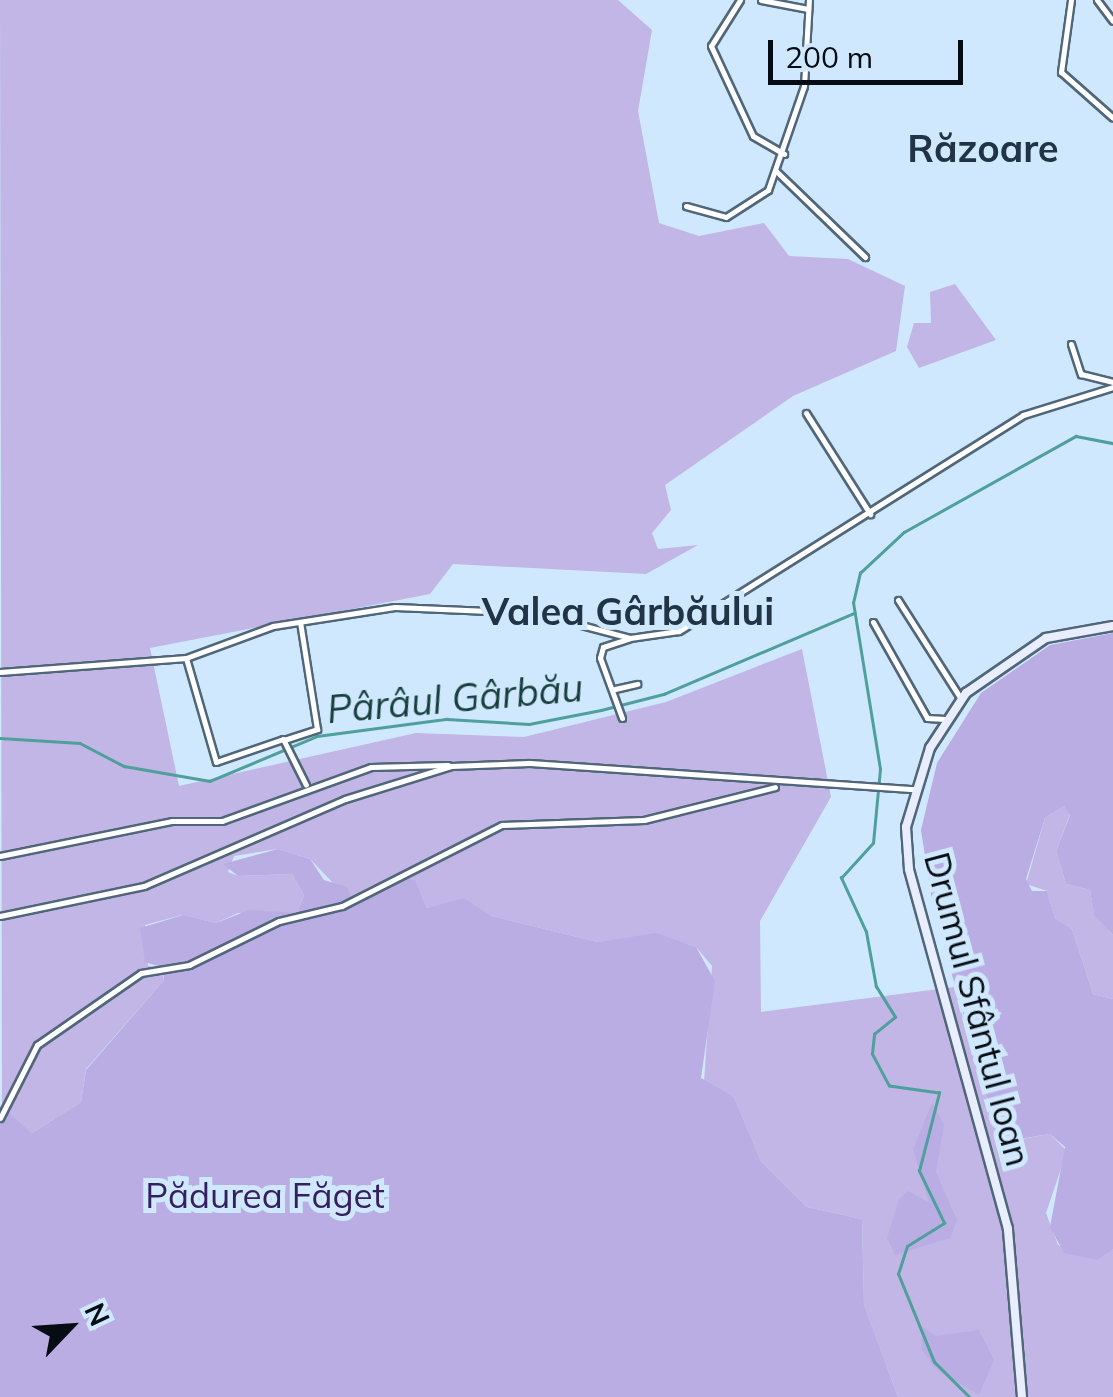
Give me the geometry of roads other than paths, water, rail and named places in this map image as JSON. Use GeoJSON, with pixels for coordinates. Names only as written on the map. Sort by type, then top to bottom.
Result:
{"type":"FeatureCollection","features":[{"type":"Feature","properties":{"kind":"main road","name":"Drumul Sfântul Ioan"},"geometry":{"type":"LineString","coordinates":[[1022,1397],[1008,1229],[909,870],[914,789],[945,718],[961,698],[1046,638],[1113,626]]}},
{"type":"Feature","properties":{"kind":"street"},"geometry":{"type":"LineString","coordinates":[[740,0],[711,46],[753,136],[784,154]]}},
{"type":"Feature","properties":{"kind":"street"},"geometry":{"type":"LineString","coordinates":[[761,0],[808,9]]}},
{"type":"Feature","properties":{"kind":"street"},"geometry":{"type":"LineString","coordinates":[[686,206],[726,216],[762,196],[784,154],[804,86],[809,0]]}},
{"type":"Feature","properties":{"kind":"street"},"geometry":{"type":"LineString","coordinates":[[1071,0],[1061,72],[1113,118]]}},
{"type":"Feature","properties":{"kind":"street"},"geometry":{"type":"LineString","coordinates":[[1097,0],[1113,21]]}},
{"type":"Feature","properties":{"kind":"street"},"geometry":{"type":"LineString","coordinates":[[776,171],[865,257]]}},
{"type":"Feature","properties":{"kind":"street"},"geometry":{"type":"LineString","coordinates":[[1071,344],[1081,374],[1113,384]]}},
{"type":"Feature","properties":{"kind":"street"},"geometry":{"type":"LineString","coordinates":[[0,672],[186,658],[300,622],[422,606],[549,615],[630,638],[697,624],[802,548],[870,514],[1023,415],[1113,384]]}},
{"type":"Feature","properties":{"kind":"street"},"geometry":{"type":"LineString","coordinates":[[806,412],[870,514]]}},
{"type":"Feature","properties":{"kind":"street"},"geometry":{"type":"LineString","coordinates":[[898,600],[961,698]]}},
{"type":"Feature","properties":{"kind":"street"},"geometry":{"type":"LineString","coordinates":[[186,658],[216,762],[286,742],[317,730],[300,622]]}},
{"type":"Feature","properties":{"kind":"street"},"geometry":{"type":"LineString","coordinates":[[873,622],[927,718],[945,718]]}},
{"type":"Feature","properties":{"kind":"street"},"geometry":{"type":"LineString","coordinates":[[630,638],[603,646],[606,691],[638,684]]}},
{"type":"Feature","properties":{"kind":"street"},"geometry":{"type":"LineString","coordinates":[[615,689],[622,718]]}},
{"type":"Feature","properties":{"kind":"street"},"geometry":{"type":"LineString","coordinates":[[286,742],[306,785]]}},
{"type":"Feature","properties":{"kind":"street"},"geometry":{"type":"LineString","coordinates":[[0,856],[172,821],[222,822],[306,785],[371,768],[529,763],[778,786],[914,789]]}},
{"type":"Feature","properties":{"kind":"street"},"geometry":{"type":"LineString","coordinates":[[0,916],[144,886],[344,798],[451,766]]}},
{"type":"Feature","properties":{"kind":"street"},"geometry":{"type":"LineString","coordinates":[[0,1118],[37,1045],[141,973],[189,965],[279,921],[342,906],[502,825],[644,820],[778,786]]}},
{"type":"Feature","properties":{"kind":"waterway"},"geometry":{"type":"LineString","coordinates":[[969,1397],[934,1362],[898,1274],[907,1246],[944,1223],[919,1171],[939,1093],[889,1086],[872,1054],[874,1034],[895,1017],[876,987],[866,932],[841,878],[873,843],[880,769],[853,603],[860,573],[904,532],[1076,436],[1113,443]]}},
{"type":"Feature","properties":{"kind":"waterway","name":"Pârâul Gârbău"},"geometry":{"type":"LineString","coordinates":[[0,738],[80,743],[124,766],[210,781],[317,736],[447,719],[529,724],[664,694],[854,613]]}},
{"type":"Feature","properties":{"kind":"district","name":"Răzoare"},"geometry":{"type":"Point","coordinates":[983,149]}},
{"type":"Feature","properties":{"kind":"district","name":"Valea Gârbăului"},"geometry":{"type":"Point","coordinates":[628,612]}},
{"type":"Feature","properties":{"kind":"park label","name":"Pădurea Făget"},"geometry":{"type":"Point","coordinates":[265,1195]}}]}
